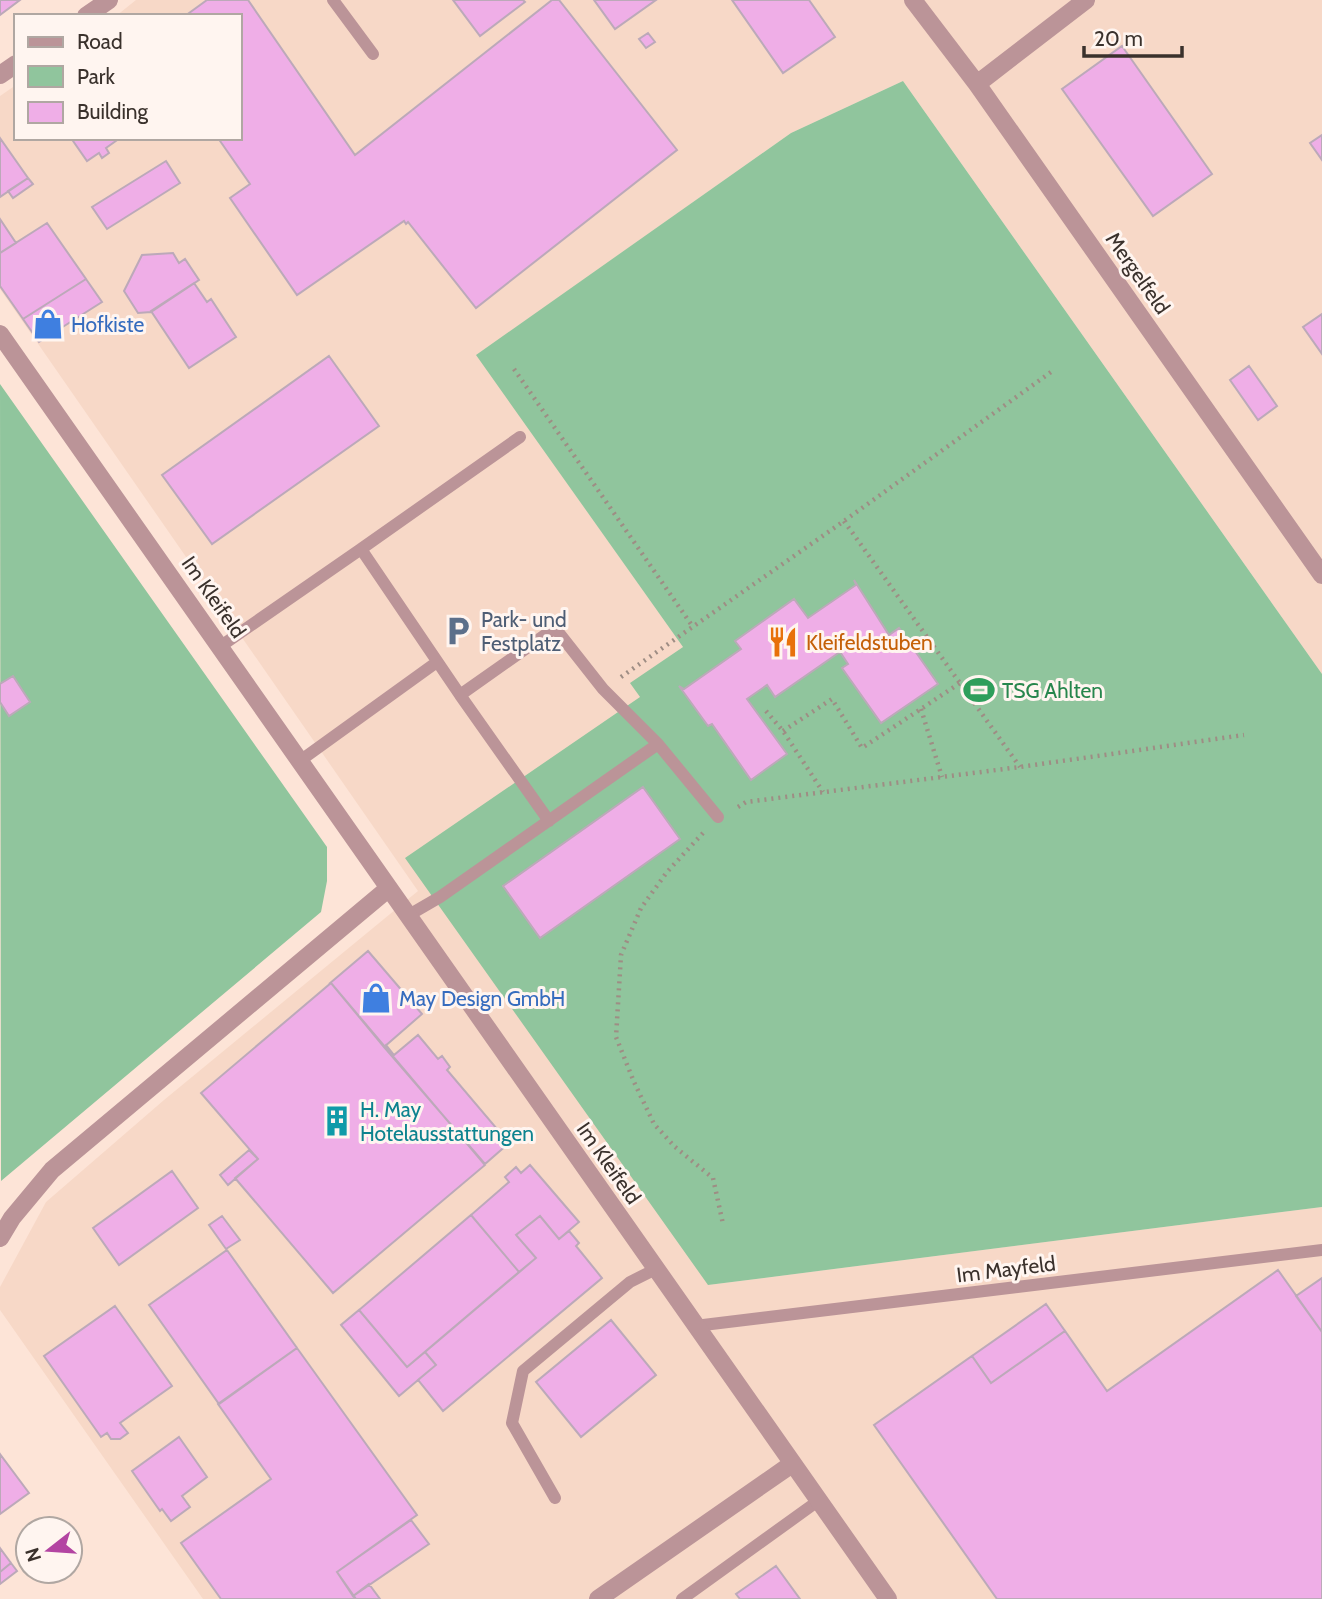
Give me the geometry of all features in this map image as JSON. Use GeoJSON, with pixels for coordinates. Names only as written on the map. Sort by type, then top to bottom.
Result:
{"type":"FeatureCollection","features":[{"type":"Feature","properties":{"kind":"street"},"geometry":{"type":"LineString","coordinates":[[89,14],[109,0]]}},
{"type":"Feature","properties":{"kind":"street","name":"Mergelfeld"},"geometry":{"type":"LineString","coordinates":[[913,0],[977,84],[1322,575]]}},
{"type":"Feature","properties":{"kind":"street"},"geometry":{"type":"LineString","coordinates":[[977,84],[1086,0]]}},
{"type":"Feature","properties":{"kind":"street","name":"Im Kleifeld"},"geometry":{"type":"LineString","coordinates":[[0,334],[888,1599]]}},
{"type":"Feature","properties":{"kind":"street"},"geometry":{"type":"LineString","coordinates":[[0,1238],[20,1208],[52,1171],[389,888]]}},
{"type":"Feature","properties":{"kind":"street"},"geometry":{"type":"LineString","coordinates":[[598,1599],[792,1464]]}},
{"type":"Feature","properties":{"kind":"lane"},"geometry":{"type":"LineString","coordinates":[[333,0],[373,54]]}},
{"type":"Feature","properties":{"kind":"lane"},"geometry":{"type":"LineString","coordinates":[[221,646],[520,437]]}},
{"type":"Feature","properties":{"kind":"lane"},"geometry":{"type":"LineString","coordinates":[[361,549],[548,821]]}},
{"type":"Feature","properties":{"kind":"lane"},"geometry":{"type":"LineString","coordinates":[[460,695],[555,628],[603,689],[658,744],[719,817]]}},
{"type":"Feature","properties":{"kind":"lane"},"geometry":{"type":"LineString","coordinates":[[301,760],[437,662]]}},
{"type":"Feature","properties":{"kind":"lane"},"geometry":{"type":"LineString","coordinates":[[409,915],[440,897],[658,744]]}},
{"type":"Feature","properties":{"kind":"lane","name":"Im Mayfeld"},"geometry":{"type":"LineString","coordinates":[[695,1326],[1322,1250]]}},
{"type":"Feature","properties":{"kind":"lane"},"geometry":{"type":"LineString","coordinates":[[555,1498],[512,1423],[523,1371],[630,1282],[656,1269]]}},
{"type":"Feature","properties":{"kind":"lane"},"geometry":{"type":"LineString","coordinates":[[682,1599],[818,1501]]}},
{"type":"Feature","properties":{"kind":"path"},"geometry":{"type":"LineString","coordinates":[[514,369],[693,627]]}},
{"type":"Feature","properties":{"kind":"path"},"geometry":{"type":"LineString","coordinates":[[603,689],[844,522],[1051,372]]}},
{"type":"Feature","properties":{"kind":"path"},"geometry":{"type":"LineString","coordinates":[[844,522],[1020,767]]}},
{"type":"Feature","properties":{"kind":"path"},"geometry":{"type":"LineString","coordinates":[[783,731],[832,699],[862,748],[960,683]]}},
{"type":"Feature","properties":{"kind":"path"},"geometry":{"type":"LineString","coordinates":[[921,709],[942,777]]}},
{"type":"Feature","properties":{"kind":"path"},"geometry":{"type":"LineString","coordinates":[[766,711],[783,731],[824,792]]}},
{"type":"Feature","properties":{"kind":"path"},"geometry":{"type":"LineString","coordinates":[[723,1224],[713,1178],[675,1147],[654,1124],[616,1037],[621,955],[641,908],[667,872],[719,817],[746,802],[1244,735]]}},
{"type":"Feature","properties":{"kind":"shaded area"},"geometry":{"type":"Polygon","coordinates":[[[136,0],[1322,0],[1322,674],[903,81],[791,133],[477,355],[683,647],[631,683],[640,697],[708,1285],[1322,1207],[1322,1599],[203,1599],[0,1310],[0,1287],[46,1202],[164,1100],[418,891],[0,289],[0,96],[14,86],[14,140],[242,140],[242,14],[118,14],[136,0]]]}},
{"type":"Feature","properties":{"kind":"green space","name":"TSG Ahlten"},"geometry":{"type":"Polygon","coordinates":[[[903,81],[1322,674],[1322,1207],[708,1285],[405,858],[640,697],[630,683],[683,647],[476,355],[791,133],[903,81]]]}},
{"type":"Feature","properties":{"kind":"green space"},"geometry":{"type":"Polygon","coordinates":[[[0,384],[327,847],[327,881],[321,912],[1,1181],[0,384]]]}},
{"type":"Feature","properties":{"kind":"building"},"geometry":{"type":"Polygon","coordinates":[[[0,0],[20,0],[0,15],[0,0]]]}},
{"type":"Feature","properties":{"kind":"building"},"geometry":{"type":"Polygon","coordinates":[[[207,0],[248,0],[355,155],[552,0],[559,0],[677,150],[476,308],[408,222],[406,224],[404,221],[297,295],[230,198],[250,184],[219,140],[242,140],[242,14],[188,14],[207,0]]]}},
{"type":"Feature","properties":{"kind":"building"},"geometry":{"type":"Polygon","coordinates":[[[453,0],[523,0],[525,2],[480,36],[453,0]]]}},
{"type":"Feature","properties":{"kind":"building"},"geometry":{"type":"Polygon","coordinates":[[[594,0],[656,0],[615,29],[594,0]]]}},
{"type":"Feature","properties":{"kind":"building"},"geometry":{"type":"Polygon","coordinates":[[[732,0],[809,0],[835,37],[783,73],[732,0]]]}},
{"type":"Feature","properties":{"kind":"building"},"geometry":{"type":"Polygon","coordinates":[[[648,33],[655,42],[646,48],[639,39],[648,33]]]}},
{"type":"Feature","properties":{"kind":"building"},"geometry":{"type":"Polygon","coordinates":[[[1122,46],[1212,174],[1153,216],[1062,89],[1122,46]]]}},
{"type":"Feature","properties":{"kind":"building"},"geometry":{"type":"Polygon","coordinates":[[[1322,135],[1322,160],[1310,143],[1322,135]]]}},
{"type":"Feature","properties":{"kind":"building"},"geometry":{"type":"Polygon","coordinates":[[[0,138],[28,178],[0,197],[0,138]]]}},
{"type":"Feature","properties":{"kind":"building"},"geometry":{"type":"Polygon","coordinates":[[[72,140],[117,140],[106,148],[109,153],[102,158],[99,153],[87,161],[72,140]]]}},
{"type":"Feature","properties":{"kind":"building"},"geometry":{"type":"Polygon","coordinates":[[[166,161],[180,183],[107,229],[92,207],[166,161]]]}},
{"type":"Feature","properties":{"kind":"building"},"geometry":{"type":"Polygon","coordinates":[[[28,178],[33,184],[13,198],[8,191],[28,178]]]}},
{"type":"Feature","properties":{"kind":"building"},"geometry":{"type":"Polygon","coordinates":[[[0,219],[16,243],[0,253],[0,219]]]}},
{"type":"Feature","properties":{"kind":"building"},"geometry":{"type":"Polygon","coordinates":[[[47,223],[86,279],[23,319],[0,286],[0,253],[47,223]]]}},
{"type":"Feature","properties":{"kind":"building"},"geometry":{"type":"Polygon","coordinates":[[[173,253],[179,263],[185,259],[199,280],[151,312],[138,313],[124,291],[142,255],[173,253]]]}},
{"type":"Feature","properties":{"kind":"building"},"geometry":{"type":"Polygon","coordinates":[[[86,279],[102,302],[39,342],[23,319],[86,279]]]}},
{"type":"Feature","properties":{"kind":"building"},"geometry":{"type":"Polygon","coordinates":[[[194,283],[207,302],[211,299],[236,337],[189,368],[151,311],[194,283]]]}},
{"type":"Feature","properties":{"kind":"building"},"geometry":{"type":"Polygon","coordinates":[[[1322,314],[1322,354],[1303,327],[1322,314]]]}},
{"type":"Feature","properties":{"kind":"building"},"geometry":{"type":"Polygon","coordinates":[[[329,356],[379,426],[212,544],[162,475],[329,356]]]}},
{"type":"Feature","properties":{"kind":"building"},"geometry":{"type":"Polygon","coordinates":[[[1249,366],[1277,406],[1258,420],[1230,380],[1249,366]]]}},
{"type":"Feature","properties":{"kind":"building"},"geometry":{"type":"Polygon","coordinates":[[[854,580],[889,635],[899,628],[938,684],[881,723],[842,668],[848,664],[840,652],[775,697],[767,685],[747,699],[787,754],[751,780],[712,724],[708,726],[679,686],[684,689],[741,649],[735,641],[794,599],[808,618],[856,585],[854,580]]]}},
{"type":"Feature","properties":{"kind":"building"},"geometry":{"type":"Polygon","coordinates":[[[13,676],[30,702],[9,716],[0,702],[0,684],[13,676]]]}},
{"type":"Feature","properties":{"kind":"building"},"geometry":{"type":"Polygon","coordinates":[[[643,787],[680,839],[540,938],[503,886],[643,787]]]}},
{"type":"Feature","properties":{"kind":"building"},"geometry":{"type":"Polygon","coordinates":[[[368,951],[422,1014],[384,1047],[331,983],[329,984],[368,951]]]}},
{"type":"Feature","properties":{"kind":"building","name":"H. May Hotelausstattungen"},"geometry":{"type":"Polygon","coordinates":[[[331,983],[485,1165],[333,1293],[235,1178],[258,1159],[201,1093],[331,983]]]}},
{"type":"Feature","properties":{"kind":"building"},"geometry":{"type":"Polygon","coordinates":[[[418,1035],[438,1059],[442,1056],[450,1067],[447,1070],[509,1143],[485,1164],[384,1047],[386,1045],[394,1055],[418,1035]]]}},
{"type":"Feature","properties":{"kind":"building"},"geometry":{"type":"Polygon","coordinates":[[[249,1150],[258,1159],[228,1185],[220,1175],[249,1150]]]}},
{"type":"Feature","properties":{"kind":"building"},"geometry":{"type":"Polygon","coordinates":[[[530,1165],[579,1222],[559,1239],[540,1216],[516,1235],[536,1258],[519,1272],[471,1215],[509,1182],[505,1177],[516,1167],[521,1173],[530,1165]]]}},
{"type":"Feature","properties":{"kind":"building"},"geometry":{"type":"Polygon","coordinates":[[[172,1171],[198,1208],[119,1265],[93,1228],[172,1171]]]}},
{"type":"Feature","properties":{"kind":"building"},"geometry":{"type":"Polygon","coordinates":[[[471,1215],[519,1272],[407,1367],[359,1310],[471,1215]]]}},
{"type":"Feature","properties":{"kind":"building"},"geometry":{"type":"Polygon","coordinates":[[[222,1216],[240,1240],[226,1249],[209,1225],[222,1216]]]}},
{"type":"Feature","properties":{"kind":"building"},"geometry":{"type":"Polygon","coordinates":[[[540,1216],[559,1239],[569,1231],[579,1243],[576,1246],[602,1278],[443,1411],[418,1380],[436,1365],[425,1352],[536,1258],[516,1235],[540,1216]]]}},
{"type":"Feature","properties":{"kind":"building"},"geometry":{"type":"Polygon","coordinates":[[[227,1250],[297,1348],[219,1404],[149,1305],[227,1250]]]}},
{"type":"Feature","properties":{"kind":"building"},"geometry":{"type":"Polygon","coordinates":[[[1278,1270],[1322,1332],[1322,1599],[997,1599],[874,1425],[972,1356],[991,1383],[1065,1331],[1107,1391],[1278,1270]]]}},
{"type":"Feature","properties":{"kind":"building"},"geometry":{"type":"Polygon","coordinates":[[[1322,1278],[1322,1332],[1296,1296],[1322,1278]]]}},
{"type":"Feature","properties":{"kind":"building"},"geometry":{"type":"Polygon","coordinates":[[[1046,1304],[1065,1331],[991,1383],[972,1356],[1046,1304]]]}},
{"type":"Feature","properties":{"kind":"building"},"geometry":{"type":"Polygon","coordinates":[[[115,1306],[172,1386],[120,1423],[128,1433],[120,1439],[111,1439],[107,1433],[101,1437],[44,1356],[115,1306]]]}},
{"type":"Feature","properties":{"kind":"building"},"geometry":{"type":"Polygon","coordinates":[[[359,1310],[407,1367],[425,1352],[436,1365],[399,1396],[341,1325],[359,1310]]]}},
{"type":"Feature","properties":{"kind":"building"},"geometry":{"type":"Polygon","coordinates":[[[611,1320],[656,1375],[581,1437],[536,1382],[611,1320]]]}},
{"type":"Feature","properties":{"kind":"building"},"geometry":{"type":"Polygon","coordinates":[[[297,1348],[417,1515],[337,1572],[356,1599],[221,1599],[181,1543],[271,1479],[218,1404],[297,1348]]]}},
{"type":"Feature","properties":{"kind":"building"},"geometry":{"type":"Polygon","coordinates":[[[179,1437],[207,1477],[182,1496],[190,1507],[171,1521],[162,1509],[160,1511],[132,1471],[179,1437]]]}},
{"type":"Feature","properties":{"kind":"building"},"geometry":{"type":"Polygon","coordinates":[[[0,1454],[29,1493],[0,1514],[0,1454]]]}},
{"type":"Feature","properties":{"kind":"building"},"geometry":{"type":"Polygon","coordinates":[[[411,1520],[429,1544],[353,1596],[337,1572],[411,1520]]]}},
{"type":"Feature","properties":{"kind":"building"},"geometry":{"type":"Polygon","coordinates":[[[0,1548],[11,1563],[0,1572],[0,1548]]]}},
{"type":"Feature","properties":{"kind":"building"},"geometry":{"type":"Polygon","coordinates":[[[11,1563],[14,1567],[14,1573],[0,1584],[0,1572],[11,1563]]]}},
{"type":"Feature","properties":{"kind":"building"},"geometry":{"type":"Polygon","coordinates":[[[776,1566],[800,1599],[740,1599],[736,1594],[776,1566]]]}},
{"type":"Feature","properties":{"kind":"building"},"geometry":{"type":"Polygon","coordinates":[[[369,1584],[380,1599],[356,1599],[353,1596],[369,1584]]]}},
{"type":"Feature","properties":{"kind":"place","name":"Hofkiste"},"geometry":{"type":"Point","coordinates":[48,324]}},
{"type":"Feature","properties":{"kind":"place","name":"Park- und Festplatz"},"geometry":{"type":"Point","coordinates":[458,631]}},
{"type":"Feature","properties":{"kind":"place","name":"Kleifeldstuben"},"geometry":{"type":"Point","coordinates":[783,642]}},
{"type":"Feature","properties":{"kind":"place","name":"TSG Ahlten"},"geometry":{"type":"Point","coordinates":[979,690]}},
{"type":"Feature","properties":{"kind":"place","name":"May Design GmbH"},"geometry":{"type":"Point","coordinates":[376,998]}},
{"type":"Feature","properties":{"kind":"place","name":"H. May Hotelausstattungen"},"geometry":{"type":"Point","coordinates":[337,1121]}}]}
